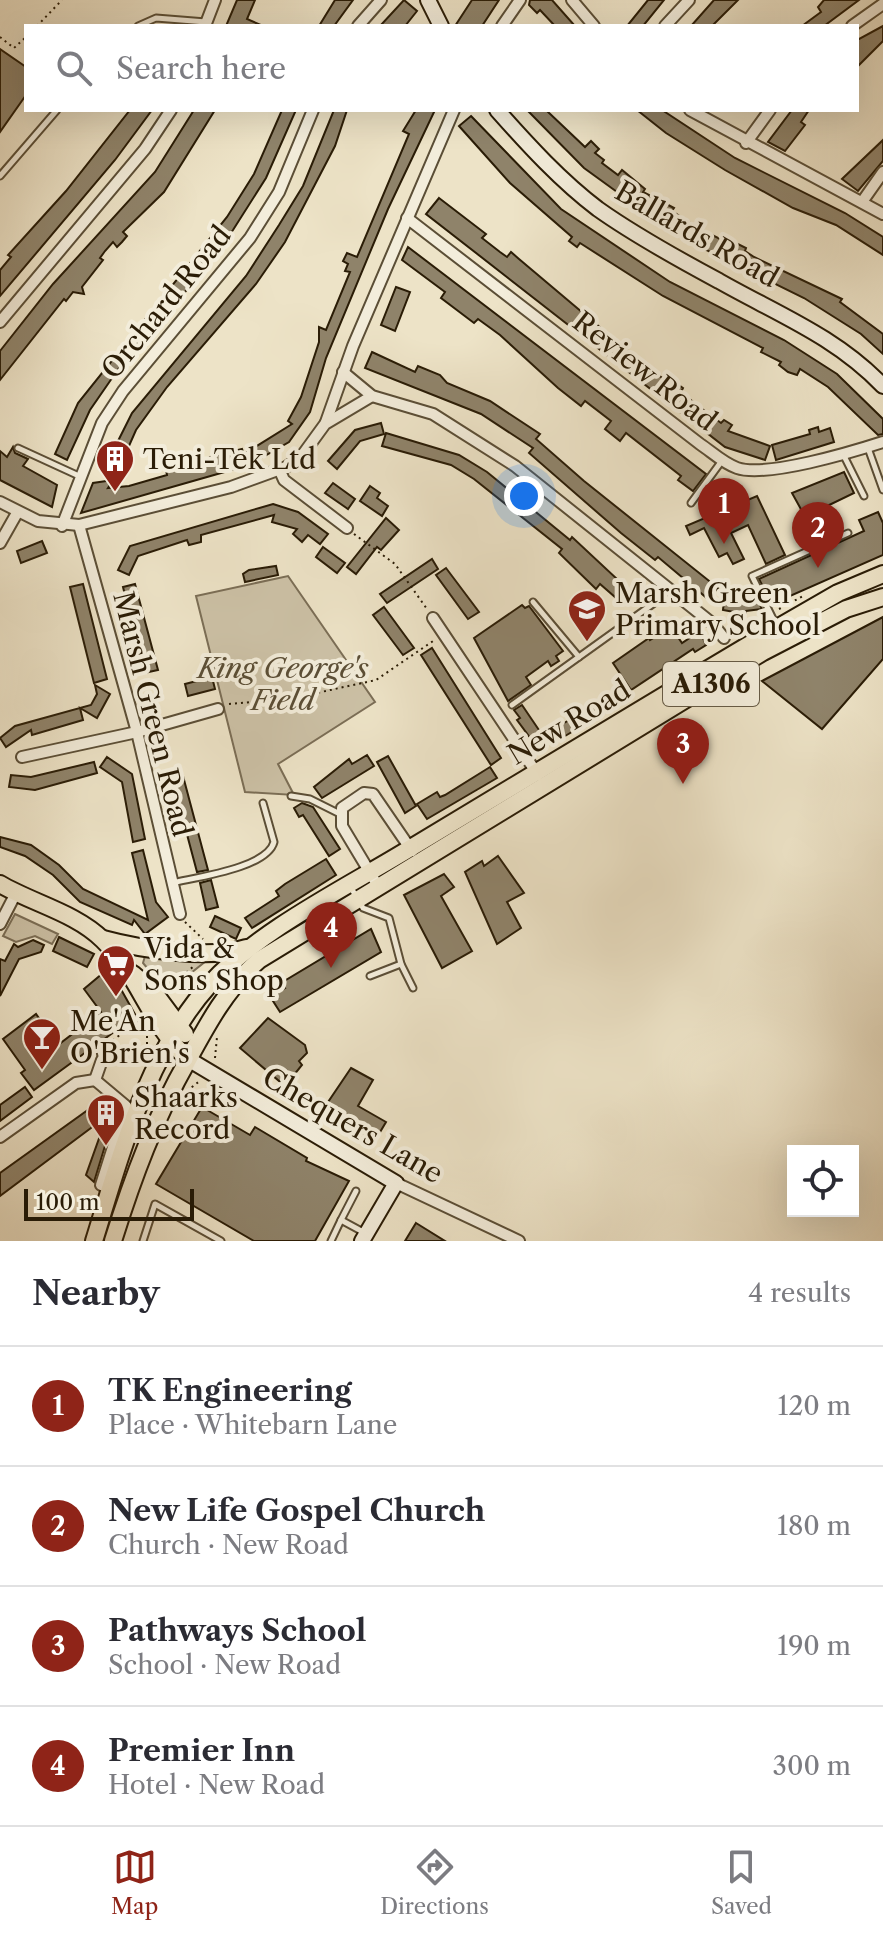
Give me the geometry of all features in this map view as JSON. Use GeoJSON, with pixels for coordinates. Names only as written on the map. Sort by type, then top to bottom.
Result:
{"type":"FeatureCollection","features":[{"type":"Feature","properties":{"kind":"main road"},"geometry":{"type":"LineString","coordinates":[[428,0],[440,24]]}},
{"type":"Feature","properties":{"kind":"main road","name":"Ballards Road"},"geometry":{"type":"LineString","coordinates":[[499,112],[531,147],[597,208],[698,270],[807,325],[858,361],[883,386]]}},
{"type":"Feature","properties":{"kind":"main road","name":"New Road"},"geometry":{"type":"LineString","coordinates":[[170,1041],[210,984],[255,944],[374,880],[777,628],[838,593],[883,574]]}},
{"type":"Feature","properties":{"kind":"main road","name":"New Road"},"geometry":{"type":"LineString","coordinates":[[540,778],[763,652],[846,609],[883,597]]}},
{"type":"Feature","properties":{"kind":"main road"},"geometry":{"type":"LineString","coordinates":[[0,884],[82,925],[101,938],[125,967],[153,991],[180,1025],[188,1042],[188,1059]]}},
{"type":"Feature","properties":{"kind":"main road","name":"New Road"},"geometry":{"type":"LineString","coordinates":[[188,1059],[217,1007],[248,970],[353,892]]}},
{"type":"Feature","properties":{"kind":"main road"},"geometry":{"type":"LineString","coordinates":[[101,938],[137,947],[219,953],[255,944]]}},
{"type":"Feature","properties":{"kind":"main road","name":"Chequers Lane"},"geometry":{"type":"LineString","coordinates":[[125,967],[170,1041],[188,1059],[396,1183]]}},
{"type":"Feature","properties":{"kind":"main road","name":"A1306"},"geometry":{"type":"LineString","coordinates":[[94,1241],[137,1114],[170,1041]]}},
{"type":"Feature","properties":{"kind":"main road","name":"A1306"},"geometry":{"type":"LineString","coordinates":[[113,1241],[145,1142],[188,1059]]}},
{"type":"Feature","properties":{"kind":"main road"},"geometry":{"type":"LineString","coordinates":[[364,1237],[396,1183]]}},
{"type":"Feature","properties":{"kind":"street"},"geometry":{"type":"LineString","coordinates":[[206,24],[215,0]]}},
{"type":"Feature","properties":{"kind":"street"},"geometry":{"type":"LineString","coordinates":[[360,24],[381,0]]}},
{"type":"Feature","properties":{"kind":"street"},"geometry":{"type":"LineString","coordinates":[[503,24],[520,0]]}},
{"type":"Feature","properties":{"kind":"street"},"geometry":{"type":"LineString","coordinates":[[572,0],[592,24]]}},
{"type":"Feature","properties":{"kind":"street"},"geometry":{"type":"LineString","coordinates":[[667,24],[689,0]]}},
{"type":"Feature","properties":{"kind":"street"},"geometry":{"type":"LineString","coordinates":[[855,24],[883,4]]}},
{"type":"Feature","properties":{"kind":"street"},"geometry":{"type":"LineString","coordinates":[[0,322],[145,149],[170,112]]}},
{"type":"Feature","properties":{"kind":"street","name":"Orchard Road"},"geometry":{"type":"LineString","coordinates":[[62,526],[102,423],[123,391],[250,238],[279,192],[312,112]]}},
{"type":"Feature","properties":{"kind":"street"},"geometry":{"type":"LineString","coordinates":[[0,502],[17,513],[62,526],[79,525],[231,487],[280,471],[301,457],[325,424],[343,372],[453,112]]}},
{"type":"Feature","properties":{"kind":"street"},"geometry":{"type":"LineString","coordinates":[[693,112],[883,214]]}},
{"type":"Feature","properties":{"kind":"street"},"geometry":{"type":"LineString","coordinates":[[746,143],[769,112]]}},
{"type":"Feature","properties":{"kind":"street"},"geometry":{"type":"LineString","coordinates":[[862,202],[883,172]]}},
{"type":"Feature","properties":{"kind":"street","name":"Review Road"},"geometry":{"type":"LineString","coordinates":[[407,218],[722,460],[745,470],[763,471],[883,442]]}},
{"type":"Feature","properties":{"kind":"street"},"geometry":{"type":"LineString","coordinates":[[343,372],[372,396],[433,414],[515,466],[713,624],[724,638]]}},
{"type":"Feature","properties":{"kind":"street"},"geometry":{"type":"LineString","coordinates":[[325,424],[372,396]]}},
{"type":"Feature","properties":{"kind":"street"},"geometry":{"type":"LineString","coordinates":[[280,471],[284,480],[347,528]]}},
{"type":"Feature","properties":{"kind":"street"},"geometry":{"type":"LineString","coordinates":[[0,543],[17,513]]}},
{"type":"Feature","properties":{"kind":"street","name":"Marsh Green Road"},"geometry":{"type":"LineString","coordinates":[[79,525],[137,732],[170,883],[180,914]]}},
{"type":"Feature","properties":{"kind":"street"},"geometry":{"type":"LineString","coordinates":[[433,618],[540,778]]}},
{"type":"Feature","properties":{"kind":"street"},"geometry":{"type":"LineString","coordinates":[[22,757],[137,732],[218,709]]}},
{"type":"Feature","properties":{"kind":"street"},"geometry":{"type":"LineString","coordinates":[[374,880],[342,826],[340,814],[348,803],[364,793],[373,794],[414,855]]}},
{"type":"Feature","properties":{"kind":"street"},"geometry":{"type":"LineString","coordinates":[[0,924],[16,893]]}},
{"type":"Feature","properties":{"kind":"street"},"geometry":{"type":"LineString","coordinates":[[95,1080],[102,1060]]}},
{"type":"Feature","properties":{"kind":"street"},"geometry":{"type":"LineString","coordinates":[[0,1137],[76,1083],[95,1080],[125,1103],[125,1113],[101,1185],[111,1188]]}},
{"type":"Feature","properties":{"kind":"street","name":"Chequers Lane"},"geometry":{"type":"LineString","coordinates":[[396,1183],[519,1241]]}},
{"type":"Feature","properties":{"kind":"lane"},"geometry":{"type":"LineString","coordinates":[[142,24],[156,18],[206,24]]}},
{"type":"Feature","properties":{"kind":"lane"},"geometry":{"type":"LineString","coordinates":[[0,176],[55,112]]}},
{"type":"Feature","properties":{"kind":"lane"},"geometry":{"type":"LineString","coordinates":[[868,447],[883,490]]}},
{"type":"Feature","properties":{"kind":"lane"},"geometry":{"type":"LineString","coordinates":[[18,448],[79,476]]}},
{"type":"Feature","properties":{"kind":"lane"},"geometry":{"type":"LineString","coordinates":[[843,454],[864,496]]}},
{"type":"Feature","properties":{"kind":"lane"},"geometry":{"type":"LineString","coordinates":[[691,503],[722,460]]}},
{"type":"Feature","properties":{"kind":"lane"},"geometry":{"type":"LineString","coordinates":[[777,628],[752,576],[848,533]]}},
{"type":"Feature","properties":{"kind":"lane"},"geometry":{"type":"LineString","coordinates":[[512,705],[657,601],[667,587]]}},
{"type":"Feature","properties":{"kind":"lane"},"geometry":{"type":"LineString","coordinates":[[533,602],[579,657]]}},
{"type":"Feature","properties":{"kind":"lane"},"geometry":{"type":"LineString","coordinates":[[291,796],[310,799],[340,814]]}},
{"type":"Feature","properties":{"kind":"lane"},"geometry":{"type":"LineString","coordinates":[[170,883],[246,865],[268,853],[274,842],[263,803]]}},
{"type":"Feature","properties":{"kind":"lane"},"geometry":{"type":"LineString","coordinates":[[353,892],[363,908],[389,918],[401,964],[413,988]]}},
{"type":"Feature","properties":{"kind":"lane"},"geometry":{"type":"LineString","coordinates":[[370,976],[401,964]]}},
{"type":"Feature","properties":{"kind":"lane"},"geometry":{"type":"LineString","coordinates":[[98,1043],[102,1060]]}},
{"type":"Feature","properties":{"kind":"lane"},"geometry":{"type":"LineString","coordinates":[[331,1241],[356,1191]]}},
{"type":"Feature","properties":{"kind":"lane"},"geometry":{"type":"LineString","coordinates":[[143,1241],[155,1204],[221,1241]]}},
{"type":"Feature","properties":{"kind":"lane"},"geometry":{"type":"LineString","coordinates":[[341,1220],[364,1237]]}},
{"type":"Feature","properties":{"kind":"path"},"geometry":{"type":"LineString","coordinates":[[39,24],[62,0]]}},
{"type":"Feature","properties":{"kind":"path"},"geometry":{"type":"LineString","coordinates":[[0,37],[14,48],[24,39]]}},
{"type":"Feature","properties":{"kind":"path"},"geometry":{"type":"LineString","coordinates":[[347,528],[395,564],[433,618]]}},
{"type":"Feature","properties":{"kind":"path"},"geometry":{"type":"LineString","coordinates":[[218,709],[376,680],[444,634]]}},
{"type":"Feature","properties":{"kind":"path"},"geometry":{"type":"LineString","coordinates":[[180,914],[206,944]]}},
{"type":"Feature","properties":{"kind":"path"},"geometry":{"type":"LineString","coordinates":[[165,993],[198,962]]}},
{"type":"Feature","properties":{"kind":"path"},"geometry":{"type":"LineString","coordinates":[[102,1060],[109,1042],[144,1017],[147,1060]]}},
{"type":"Feature","properties":{"kind":"path"},"geometry":{"type":"LineString","coordinates":[[214,1061],[219,1033]]}},
{"type":"Feature","properties":{"kind":"path"},"geometry":{"type":"LineString","coordinates":[[181,1093],[200,1081]]}},
{"type":"Feature","properties":{"kind":"green space","name":"King George's Field"},"geometry":{"type":"Polygon","coordinates":[[[288,576],[375,702],[278,764],[294,795],[245,792],[196,596],[288,576]]]}},
{"type":"Feature","properties":{"kind":"green space"},"geometry":{"type":"Polygon","coordinates":[[[15,914],[58,934],[52,944],[35,936],[16,942],[3,936],[15,914]]]}},
{"type":"Feature","properties":{"kind":"green space"},"geometry":{"type":"Polygon","coordinates":[[[145,956],[206,961],[167,992],[143,963],[145,956]]]}},
{"type":"Feature","properties":{"kind":"building"},"geometry":{"type":"Polygon","coordinates":[[[237,0],[255,0],[247,19],[258,24],[227,24],[237,0]]]}},
{"type":"Feature","properties":{"kind":"building"},"geometry":{"type":"Polygon","coordinates":[[[335,0],[353,0],[335,24],[320,24],[335,0]]]}},
{"type":"Feature","properties":{"kind":"building"},"geometry":{"type":"Polygon","coordinates":[[[404,0],[417,11],[407,24],[382,24],[404,0]]]}},
{"type":"Feature","properties":{"kind":"building"},"geometry":{"type":"Polygon","coordinates":[[[472,0],[499,0],[483,24],[456,24],[472,0]]]}},
{"type":"Feature","properties":{"kind":"building"},"geometry":{"type":"Polygon","coordinates":[[[530,0],[552,0],[573,24],[553,24],[540,10],[537,13],[529,5],[530,0]]]}},
{"type":"Feature","properties":{"kind":"building"},"geometry":{"type":"Polygon","coordinates":[[[648,0],[664,0],[645,24],[629,24],[648,0]]]}},
{"type":"Feature","properties":{"kind":"building"},"geometry":{"type":"Polygon","coordinates":[[[714,0],[738,0],[714,24],[693,24],[714,0]]]}},
{"type":"Feature","properties":{"kind":"building"},"geometry":{"type":"Polygon","coordinates":[[[824,0],[859,0],[827,24],[805,24],[821,12],[818,7],[824,0]]]}},
{"type":"Feature","properties":{"kind":"building"},"geometry":{"type":"Polygon","coordinates":[[[883,26],[883,41],[859,65],[859,39],[883,26]]]}},
{"type":"Feature","properties":{"kind":"building"},"geometry":{"type":"Polygon","coordinates":[[[0,49],[24,66],[24,98],[0,132],[0,49]]]}},
{"type":"Feature","properties":{"kind":"building"},"geometry":{"type":"Polygon","coordinates":[[[128,112],[151,112],[115,160],[0,296],[0,270],[11,257],[8,255],[66,191],[128,112]]]}},
{"type":"Feature","properties":{"kind":"building"},"geometry":{"type":"Polygon","coordinates":[[[193,112],[214,112],[164,192],[123,232],[127,236],[117,247],[113,242],[100,258],[103,260],[82,287],[84,294],[73,292],[66,301],[64,299],[0,380],[0,351],[53,284],[155,172],[193,112]]]}},
{"type":"Feature","properties":{"kind":"building"},"geometry":{"type":"Polygon","coordinates":[[[281,112],[295,112],[266,178],[233,230],[198,277],[119,368],[90,410],[67,460],[55,454],[78,403],[227,217],[254,174],[281,112]]]}},
{"type":"Feature","properties":{"kind":"building"},"geometry":{"type":"Polygon","coordinates":[[[333,112],[346,112],[335,146],[285,242],[256,284],[167,387],[136,430],[121,464],[110,457],[132,413],[246,276],[303,186],[333,112]]]}},
{"type":"Feature","properties":{"kind":"building"},"geometry":{"type":"Polygon","coordinates":[[[415,112],[434,112],[388,209],[326,358],[310,412],[289,442],[249,465],[81,513],[93,483],[113,480],[108,488],[129,486],[167,475],[166,470],[211,462],[210,457],[242,449],[244,454],[292,424],[288,421],[301,397],[319,342],[319,327],[326,330],[350,272],[345,271],[348,264],[343,261],[347,253],[357,257],[409,134],[403,131],[415,112]]]}},
{"type":"Feature","properties":{"kind":"building"},"geometry":{"type":"Polygon","coordinates":[[[529,112],[548,112],[585,147],[591,141],[599,149],[595,153],[604,160],[602,163],[618,175],[622,170],[645,189],[643,192],[674,208],[672,211],[698,228],[726,242],[728,239],[746,248],[745,251],[754,257],[842,299],[840,302],[883,334],[883,354],[861,334],[804,298],[694,244],[584,168],[529,112]]]}},
{"type":"Feature","properties":{"kind":"building"},"geometry":{"type":"Polygon","coordinates":[[[640,112],[665,112],[735,158],[845,213],[883,237],[883,255],[836,225],[793,208],[725,170],[666,133],[640,112]]]}},
{"type":"Feature","properties":{"kind":"building"},"geometry":{"type":"Polygon","coordinates":[[[790,112],[808,112],[801,122],[805,125],[785,151],[768,142],[790,112]]]}},
{"type":"Feature","properties":{"kind":"building"},"geometry":{"type":"Polygon","coordinates":[[[471,116],[561,209],[670,282],[784,340],[837,374],[883,419],[883,434],[878,435],[828,387],[800,369],[797,375],[788,372],[779,365],[781,362],[761,352],[763,348],[663,296],[580,243],[577,247],[569,241],[572,237],[510,183],[459,126],[471,116]]]}},
{"type":"Feature","properties":{"kind":"building"},"geometry":{"type":"Polygon","coordinates":[[[883,140],[883,161],[858,191],[842,179],[883,140]]]}},
{"type":"Feature","properties":{"kind":"building"},"geometry":{"type":"Polygon","coordinates":[[[439,198],[486,234],[482,238],[507,257],[511,252],[647,367],[671,384],[673,381],[683,388],[681,392],[721,423],[724,420],[732,425],[728,431],[770,446],[765,460],[725,447],[426,214],[439,198]]]}},
{"type":"Feature","properties":{"kind":"building"},"geometry":{"type":"Polygon","coordinates":[[[408,247],[706,474],[693,491],[678,480],[681,476],[626,433],[620,441],[605,429],[611,421],[585,401],[581,406],[500,335],[478,319],[474,323],[441,298],[445,292],[402,260],[408,247]]]}},
{"type":"Feature","properties":{"kind":"building"},"geometry":{"type":"Polygon","coordinates":[[[396,287],[410,292],[395,331],[381,325],[396,287]]]}},
{"type":"Feature","properties":{"kind":"building"},"geometry":{"type":"Polygon","coordinates":[[[372,352],[415,372],[418,366],[440,375],[447,383],[490,401],[540,434],[536,439],[584,481],[718,588],[708,599],[658,557],[655,560],[621,533],[529,453],[533,448],[481,414],[365,368],[372,352]]]}},
{"type":"Feature","properties":{"kind":"building"},"geometry":{"type":"Polygon","coordinates":[[[381,423],[384,434],[360,441],[337,469],[328,461],[355,430],[381,423]]]}},
{"type":"Feature","properties":{"kind":"building"},"geometry":{"type":"Polygon","coordinates":[[[818,427],[819,432],[830,428],[834,442],[776,460],[772,445],[810,434],[809,430],[818,427]]]}},
{"type":"Feature","properties":{"kind":"building"},"geometry":{"type":"Polygon","coordinates":[[[386,433],[459,455],[487,472],[570,540],[572,537],[632,593],[623,604],[600,584],[596,589],[559,553],[562,549],[474,479],[451,465],[382,446],[386,433]]]}},
{"type":"Feature","properties":{"kind":"building"},"geometry":{"type":"Polygon","coordinates":[[[13,447],[15,453],[28,459],[23,466],[57,485],[52,507],[0,480],[0,451],[7,457],[13,447]]]}},
{"type":"Feature","properties":{"kind":"building"},"geometry":{"type":"Polygon","coordinates":[[[844,472],[854,493],[825,507],[837,532],[818,540],[792,493],[844,472]]]}},
{"type":"Feature","properties":{"kind":"building"},"geometry":{"type":"Polygon","coordinates":[[[333,483],[355,499],[348,509],[325,493],[333,483]]]}},
{"type":"Feature","properties":{"kind":"building"},"geometry":{"type":"Polygon","coordinates":[[[370,486],[380,493],[377,498],[388,506],[382,516],[360,501],[370,486]]]}},
{"type":"Feature","properties":{"kind":"building"},"geometry":{"type":"Polygon","coordinates":[[[757,496],[785,555],[766,564],[748,525],[731,533],[744,559],[733,564],[727,553],[719,557],[704,528],[690,535],[686,526],[757,496]]]}},
{"type":"Feature","properties":{"kind":"building"},"geometry":{"type":"Polygon","coordinates":[[[273,504],[298,512],[328,534],[320,544],[308,535],[302,542],[293,534],[297,529],[272,522],[274,515],[201,535],[201,542],[189,545],[187,540],[138,556],[129,575],[118,570],[130,546],[273,504]]]}},
{"type":"Feature","properties":{"kind":"building"},"geometry":{"type":"Polygon","coordinates":[[[878,512],[883,523],[883,555],[772,604],[759,579],[864,531],[859,520],[878,512]]]}},
{"type":"Feature","properties":{"kind":"building"},"geometry":{"type":"Polygon","coordinates":[[[386,518],[399,530],[381,550],[377,547],[356,574],[347,567],[386,518]]]}},
{"type":"Feature","properties":{"kind":"building"},"geometry":{"type":"Polygon","coordinates":[[[42,541],[47,553],[21,563],[17,551],[42,541]]]}},
{"type":"Feature","properties":{"kind":"building"},"geometry":{"type":"Polygon","coordinates":[[[323,547],[345,563],[337,573],[316,557],[323,547]]]}},
{"type":"Feature","properties":{"kind":"building"},"geometry":{"type":"Polygon","coordinates":[[[432,559],[438,569],[387,603],[380,594],[432,559]]]}},
{"type":"Feature","properties":{"kind":"building"},"geometry":{"type":"Polygon","coordinates":[[[276,566],[278,575],[245,582],[243,574],[249,570],[276,566]]]}},
{"type":"Feature","properties":{"kind":"building"},"geometry":{"type":"Polygon","coordinates":[[[446,568],[479,612],[468,619],[436,575],[446,568]]]}},
{"type":"Feature","properties":{"kind":"building"},"geometry":{"type":"Polygon","coordinates":[[[83,584],[107,679],[94,683],[70,587],[83,584]]]}},
{"type":"Feature","properties":{"kind":"building"},"geometry":{"type":"Polygon","coordinates":[[[135,584],[158,670],[144,673],[123,587],[135,584]]]}},
{"type":"Feature","properties":{"kind":"building"},"geometry":{"type":"Polygon","coordinates":[[[725,593],[755,595],[762,609],[746,611],[745,614],[723,610],[725,593]]]}},
{"type":"Feature","properties":{"kind":"building"},"geometry":{"type":"Polygon","coordinates":[[[522,605],[525,608],[529,606],[563,651],[556,656],[559,661],[551,666],[548,661],[526,677],[531,685],[508,701],[474,638],[522,605]]]}},
{"type":"Feature","properties":{"kind":"building"},"geometry":{"type":"Polygon","coordinates":[[[384,607],[414,648],[403,655],[373,615],[384,607]]]}},
{"type":"Feature","properties":{"kind":"building"},"geometry":{"type":"Polygon","coordinates":[[[883,617],[883,659],[822,729],[762,681],[883,617]]]}},
{"type":"Feature","properties":{"kind":"building"},"geometry":{"type":"Polygon","coordinates":[[[671,627],[682,643],[700,631],[706,645],[695,652],[693,649],[631,690],[613,663],[671,627]]]}},
{"type":"Feature","properties":{"kind":"building"},"geometry":{"type":"Polygon","coordinates":[[[432,648],[501,758],[491,765],[421,655],[432,648]]]}},
{"type":"Feature","properties":{"kind":"building"},"geometry":{"type":"Polygon","coordinates":[[[212,677],[215,689],[188,696],[185,684],[212,677]]]}},
{"type":"Feature","properties":{"kind":"building"},"geometry":{"type":"Polygon","coordinates":[[[95,685],[110,694],[97,718],[80,708],[91,705],[97,694],[95,685]]]}},
{"type":"Feature","properties":{"kind":"building"},"geometry":{"type":"Polygon","coordinates":[[[620,690],[626,700],[560,739],[554,729],[620,690]]]}},
{"type":"Feature","properties":{"kind":"building"},"geometry":{"type":"Polygon","coordinates":[[[522,705],[543,736],[534,743],[517,720],[520,718],[514,710],[522,705]]]}},
{"type":"Feature","properties":{"kind":"building"},"geometry":{"type":"Polygon","coordinates":[[[80,708],[83,720],[32,735],[31,730],[6,747],[0,738],[15,726],[80,708]]]}},
{"type":"Feature","properties":{"kind":"building"},"geometry":{"type":"Polygon","coordinates":[[[367,755],[374,766],[322,798],[314,787],[349,759],[352,764],[367,755]]]}},
{"type":"Feature","properties":{"kind":"building"},"geometry":{"type":"Polygon","coordinates":[[[388,756],[416,806],[405,813],[377,762],[388,756]]]}},
{"type":"Feature","properties":{"kind":"building"},"geometry":{"type":"Polygon","coordinates":[[[107,757],[132,774],[145,839],[133,842],[122,782],[100,767],[107,757]]]}},
{"type":"Feature","properties":{"kind":"building"},"geometry":{"type":"Polygon","coordinates":[[[94,762],[97,773],[35,790],[9,787],[11,775],[31,777],[94,762]]]}},
{"type":"Feature","properties":{"kind":"building"},"geometry":{"type":"Polygon","coordinates":[[[490,767],[497,778],[427,819],[417,804],[437,792],[440,797],[445,795],[490,767]]]}},
{"type":"Feature","properties":{"kind":"building"},"geometry":{"type":"Polygon","coordinates":[[[183,776],[208,870],[197,872],[172,778],[183,776]]]}},
{"type":"Feature","properties":{"kind":"building"},"geometry":{"type":"Polygon","coordinates":[[[302,803],[313,807],[340,849],[329,856],[303,815],[299,817],[294,808],[302,803]]]}},
{"type":"Feature","properties":{"kind":"building"},"geometry":{"type":"Polygon","coordinates":[[[0,837],[31,845],[59,865],[83,889],[148,920],[132,853],[143,850],[156,902],[168,917],[145,934],[134,920],[132,925],[80,902],[53,875],[25,856],[0,847],[0,837]]]}},
{"type":"Feature","properties":{"kind":"building"},"geometry":{"type":"Polygon","coordinates":[[[498,856],[524,893],[507,902],[521,928],[497,944],[465,872],[482,861],[484,866],[498,856]]]}},
{"type":"Feature","properties":{"kind":"building"},"geometry":{"type":"Polygon","coordinates":[[[326,859],[336,875],[252,928],[245,918],[279,896],[276,891],[285,884],[326,859]]]}},
{"type":"Feature","properties":{"kind":"building"},"geometry":{"type":"Polygon","coordinates":[[[444,874],[454,887],[441,896],[472,951],[442,968],[404,895],[444,874]]]}},
{"type":"Feature","properties":{"kind":"building"},"geometry":{"type":"Polygon","coordinates":[[[211,880],[218,907],[206,910],[200,883],[211,880]]]}},
{"type":"Feature","properties":{"kind":"building"},"geometry":{"type":"Polygon","coordinates":[[[215,916],[241,928],[236,939],[210,927],[215,916]]]}},
{"type":"Feature","properties":{"kind":"building"},"geometry":{"type":"Polygon","coordinates":[[[371,929],[381,952],[280,1012],[273,1001],[278,998],[276,994],[285,988],[281,983],[371,929]]]}},
{"type":"Feature","properties":{"kind":"building"},"geometry":{"type":"Polygon","coordinates":[[[59,937],[94,954],[87,967],[53,951],[59,937]]]}},
{"type":"Feature","properties":{"kind":"building"},"geometry":{"type":"Polygon","coordinates":[[[33,940],[44,945],[41,952],[19,959],[0,996],[0,959],[5,961],[14,944],[18,947],[33,940]]]}},
{"type":"Feature","properties":{"kind":"building"},"geometry":{"type":"Polygon","coordinates":[[[109,968],[136,1016],[103,1040],[95,1039],[93,1047],[34,1090],[21,1073],[25,1070],[3,1039],[36,1014],[58,1045],[101,1012],[84,989],[109,968]]]}},
{"type":"Feature","properties":{"kind":"building"},"geometry":{"type":"Polygon","coordinates":[[[268,1018],[305,1045],[307,1053],[299,1061],[302,1065],[285,1086],[240,1048],[268,1018]]]}},
{"type":"Feature","properties":{"kind":"building"},"geometry":{"type":"Polygon","coordinates":[[[351,1068],[373,1080],[358,1106],[386,1122],[373,1144],[320,1114],[351,1068]]]}},
{"type":"Feature","properties":{"kind":"building"},"geometry":{"type":"Polygon","coordinates":[[[25,1087],[32,1097],[0,1121],[0,1105],[25,1087]]]}},
{"type":"Feature","properties":{"kind":"building"},"geometry":{"type":"Polygon","coordinates":[[[99,1102],[115,1113],[94,1182],[86,1175],[107,1116],[0,1196],[0,1173],[99,1102]]]}},
{"type":"Feature","properties":{"kind":"building"},"geometry":{"type":"Polygon","coordinates":[[[202,1107],[250,1135],[255,1127],[307,1158],[306,1161],[349,1181],[315,1241],[254,1241],[156,1184],[202,1107]]]}},
{"type":"Feature","properties":{"kind":"building"},"geometry":{"type":"Polygon","coordinates":[[[416,1223],[445,1241],[405,1241],[416,1223]]]}},
{"type":"Feature","properties":{"kind":"place","name":"Teni-Tek Ltd"},"geometry":{"type":"Point","coordinates":[115,493]}},
{"type":"Feature","properties":{"kind":"place","name":"TK Engineering"},"geometry":{"type":"Point","coordinates":[724,544]}},
{"type":"Feature","properties":{"kind":"place","name":"New Life Gospel Church"},"geometry":{"type":"Point","coordinates":[818,568]}},
{"type":"Feature","properties":{"kind":"place","name":"Marsh Green Primary School"},"geometry":{"type":"Point","coordinates":[587,643]}},
{"type":"Feature","properties":{"kind":"place","name":"Pathways School"},"geometry":{"type":"Point","coordinates":[683,784]}},
{"type":"Feature","properties":{"kind":"place","name":"Premier Inn"},"geometry":{"type":"Point","coordinates":[331,968]}},
{"type":"Feature","properties":{"kind":"place","name":"Vida & Sons Shop"},"geometry":{"type":"Point","coordinates":[116,998]}},
{"type":"Feature","properties":{"kind":"place","name":"Me'An O'Brien's"},"geometry":{"type":"Point","coordinates":[42,1071]}},
{"type":"Feature","properties":{"kind":"place","name":"Shaarks Record"},"geometry":{"type":"Point","coordinates":[106,1147]}}]}
